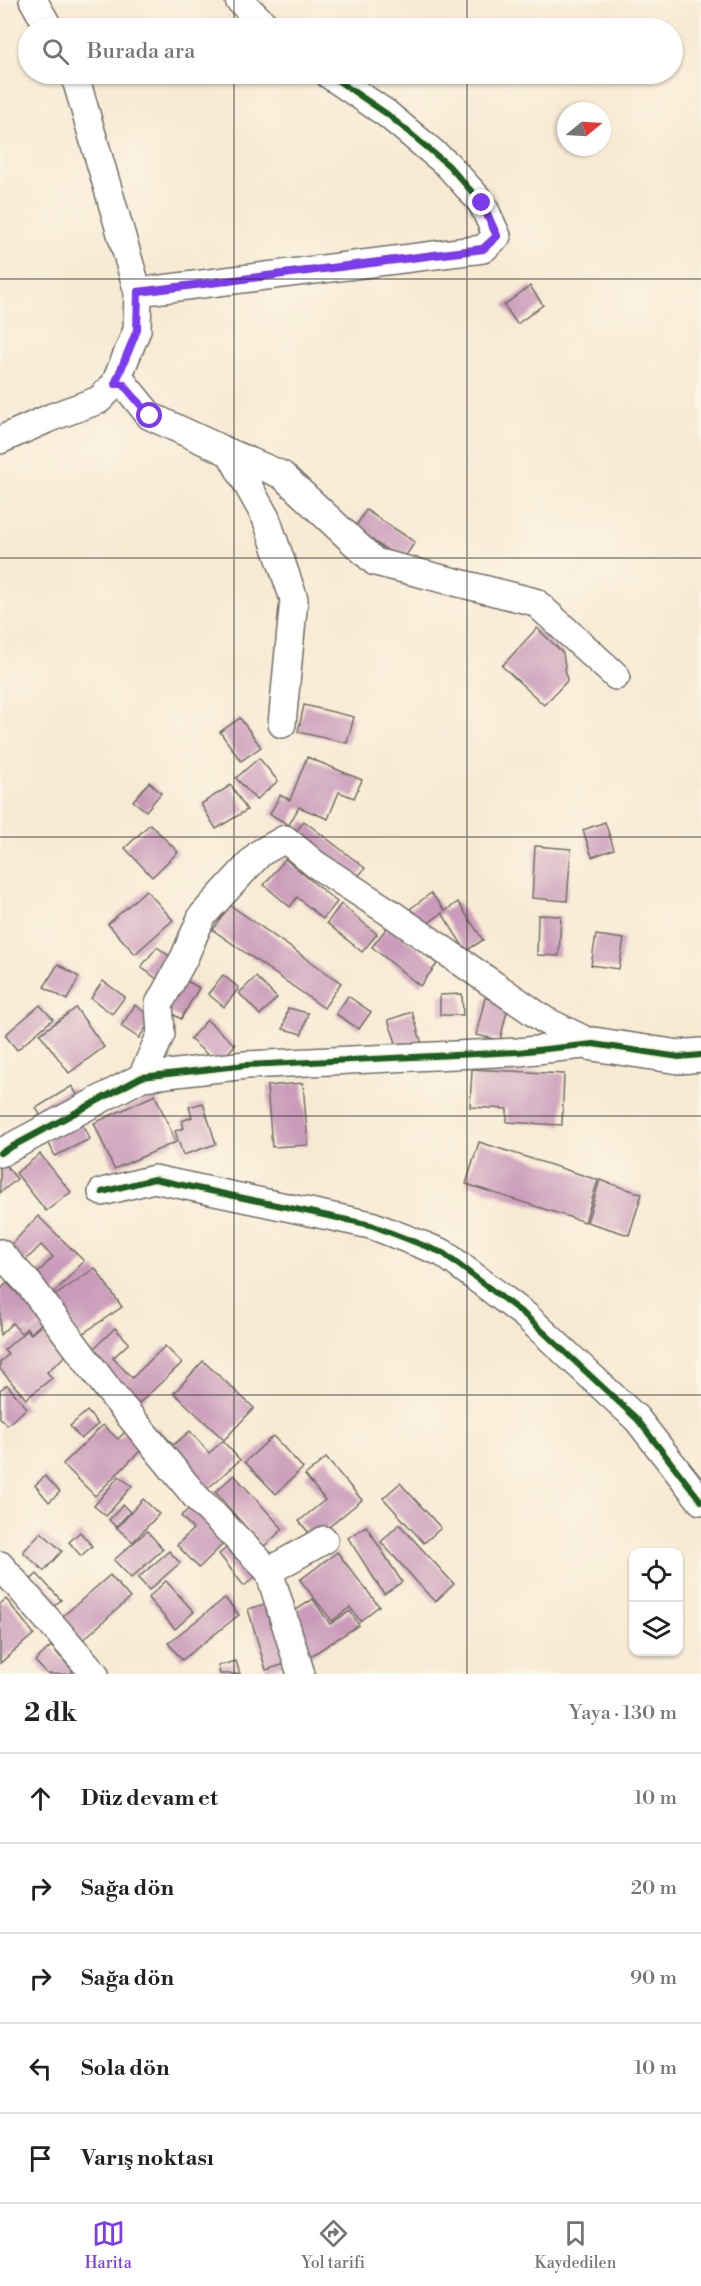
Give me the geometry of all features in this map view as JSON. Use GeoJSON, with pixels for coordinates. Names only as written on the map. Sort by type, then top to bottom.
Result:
{"type":"FeatureCollection","features":[{"type":"Feature","properties":{"kind":"street"},"geometry":{"type":"LineString","coordinates":[[33,0],[43,18]]}},
{"type":"Feature","properties":{"kind":"street"},"geometry":{"type":"LineString","coordinates":[[239,0],[258,18]]}},
{"type":"Feature","properties":{"kind":"street"},"geometry":{"type":"LineString","coordinates":[[0,440],[52,417],[99,400],[115,384],[137,330],[138,292],[77,84]]}},
{"type":"Feature","properties":{"kind":"street"},"geometry":{"type":"LineString","coordinates":[[138,292],[483,249],[497,236],[482,203],[448,165],[387,114],[343,84]]}},
{"type":"Feature","properties":{"kind":"street"},"geometry":{"type":"LineString","coordinates":[[115,384],[123,384],[150,416],[282,476],[375,562],[535,602],[616,676]]}},
{"type":"Feature","properties":{"kind":"street"},"geometry":{"type":"LineString","coordinates":[[230,453],[266,518],[294,599],[282,724]]}},
{"type":"Feature","properties":{"kind":"street"},"geometry":{"type":"LineString","coordinates":[[142,1077],[161,1034],[159,1004],[184,958],[202,916],[260,853],[285,839],[315,864],[389,912],[546,1021],[593,1044]]}},
{"type":"Feature","properties":{"kind":"street"},"geometry":{"type":"LineString","coordinates":[[0,1153],[142,1077],[246,1065],[507,1053],[593,1044],[679,1057],[701,1055]]}},
{"type":"Feature","properties":{"kind":"street"},"geometry":{"type":"LineString","coordinates":[[102,1192],[154,1179],[371,1225],[443,1253],[525,1315],[637,1419],[701,1501]]}},
{"type":"Feature","properties":{"kind":"street"},"geometry":{"type":"LineString","coordinates":[[0,1253],[29,1284],[111,1393],[196,1497],[269,1571],[301,1674]]}},
{"type":"Feature","properties":{"kind":"street"},"geometry":{"type":"LineString","coordinates":[[269,1571],[324,1540]]}},
{"type":"Feature","properties":{"kind":"street"},"geometry":{"type":"LineString","coordinates":[[0,1565],[95,1674]]}},
{"type":"Feature","properties":{"kind":"building"},"geometry":{"type":"Polygon","coordinates":[[[530,286],[543,305],[517,324],[504,305],[530,286]]]}},
{"type":"Feature","properties":{"kind":"building"},"geometry":{"type":"Polygon","coordinates":[[[366,510],[415,542],[403,560],[354,529],[366,510]]]}},
{"type":"Feature","properties":{"kind":"building"},"geometry":{"type":"Polygon","coordinates":[[[537,628],[563,653],[567,681],[544,705],[502,666],[537,628]]]}},
{"type":"Feature","properties":{"kind":"building"},"geometry":{"type":"Polygon","coordinates":[[[304,705],[354,717],[347,743],[298,732],[304,705]]]}},
{"type":"Feature","properties":{"kind":"building"},"geometry":{"type":"Polygon","coordinates":[[[240,718],[261,747],[241,761],[220,732],[240,718]]]}},
{"type":"Feature","properties":{"kind":"building"},"geometry":{"type":"Polygon","coordinates":[[[307,757],[362,780],[354,798],[339,792],[328,819],[299,807],[289,825],[270,814],[280,795],[290,800],[307,757]]]}},
{"type":"Feature","properties":{"kind":"building"},"geometry":{"type":"Polygon","coordinates":[[[259,758],[278,781],[256,800],[236,778],[259,758]]]}},
{"type":"Feature","properties":{"kind":"building"},"geometry":{"type":"Polygon","coordinates":[[[149,782],[161,793],[146,811],[133,801],[149,782]]]}},
{"type":"Feature","properties":{"kind":"building"},"geometry":{"type":"Polygon","coordinates":[[[231,785],[247,810],[216,829],[201,804],[231,785]]]}},
{"type":"Feature","properties":{"kind":"building"},"geometry":{"type":"Polygon","coordinates":[[[304,821],[365,868],[352,884],[291,838],[304,821]]]}},
{"type":"Feature","properties":{"kind":"building"},"geometry":{"type":"Polygon","coordinates":[[[605,822],[614,849],[592,857],[583,830],[605,822]]]}},
{"type":"Feature","properties":{"kind":"building"},"geometry":{"type":"Polygon","coordinates":[[[150,824],[178,852],[152,877],[125,848],[150,824]]]}},
{"type":"Feature","properties":{"kind":"building"},"geometry":{"type":"Polygon","coordinates":[[[535,846],[571,849],[567,901],[532,898],[535,846]]]}},
{"type":"Feature","properties":{"kind":"building"},"geometry":{"type":"Polygon","coordinates":[[[285,859],[337,902],[323,919],[297,897],[290,907],[264,885],[285,859]]]}},
{"type":"Feature","properties":{"kind":"building"},"geometry":{"type":"Polygon","coordinates":[[[146,890],[173,920],[135,954],[108,924],[146,890]]]}},
{"type":"Feature","properties":{"kind":"building"},"geometry":{"type":"Polygon","coordinates":[[[431,893],[445,911],[458,902],[483,940],[466,951],[442,913],[424,926],[410,909],[431,893]]]}},
{"type":"Feature","properties":{"kind":"building"},"geometry":{"type":"Polygon","coordinates":[[[341,904],[377,934],[362,952],[327,923],[341,904]]]}},
{"type":"Feature","properties":{"kind":"building"},"geometry":{"type":"Polygon","coordinates":[[[230,905],[341,983],[324,1008],[213,930],[230,905]]]}},
{"type":"Feature","properties":{"kind":"building"},"geometry":{"type":"Polygon","coordinates":[[[538,915],[561,916],[559,956],[537,955],[538,915]]]}},
{"type":"Feature","properties":{"kind":"building"},"geometry":{"type":"Polygon","coordinates":[[[389,925],[437,964],[420,986],[372,947],[389,925]]]}},
{"type":"Feature","properties":{"kind":"building"},"geometry":{"type":"Polygon","coordinates":[[[596,935],[624,939],[619,969],[591,965],[596,935]]]}},
{"type":"Feature","properties":{"kind":"building"},"geometry":{"type":"Polygon","coordinates":[[[157,947],[176,961],[161,982],[141,967],[157,947]]]}},
{"type":"Feature","properties":{"kind":"building"},"geometry":{"type":"Polygon","coordinates":[[[58,964],[79,977],[67,1000],[44,987],[58,964]]]}},
{"type":"Feature","properties":{"kind":"building"},"geometry":{"type":"Polygon","coordinates":[[[223,975],[239,988],[224,1007],[208,994],[223,975]]]}},
{"type":"Feature","properties":{"kind":"building"},"geometry":{"type":"Polygon","coordinates":[[[256,977],[277,998],[260,1015],[239,993],[256,977]]]}},
{"type":"Feature","properties":{"kind":"building"},"geometry":{"type":"Polygon","coordinates":[[[184,979],[199,988],[181,1019],[166,1010],[184,979]]]}},
{"type":"Feature","properties":{"kind":"building"},"geometry":{"type":"Polygon","coordinates":[[[103,981],[125,997],[112,1014],[91,998],[103,981]]]}},
{"type":"Feature","properties":{"kind":"building"},"geometry":{"type":"Polygon","coordinates":[[[462,994],[463,1015],[440,1015],[440,995],[462,994]]]}},
{"type":"Feature","properties":{"kind":"building"},"geometry":{"type":"Polygon","coordinates":[[[348,996],[371,1012],[359,1029],[336,1014],[348,996]]]}},
{"type":"Feature","properties":{"kind":"building"},"geometry":{"type":"Polygon","coordinates":[[[485,998],[509,1003],[500,1040],[476,1035],[485,998]]]}},
{"type":"Feature","properties":{"kind":"building"},"geometry":{"type":"Polygon","coordinates":[[[40,1005],[53,1019],[17,1050],[5,1035],[40,1005]]]}},
{"type":"Feature","properties":{"kind":"building"},"geometry":{"type":"Polygon","coordinates":[[[135,1005],[153,1018],[139,1038],[121,1026],[135,1005]]]}},
{"type":"Feature","properties":{"kind":"building"},"geometry":{"type":"Polygon","coordinates":[[[76,1008],[104,1047],[69,1073],[40,1034],[76,1008]]]}},
{"type":"Feature","properties":{"kind":"building"},"geometry":{"type":"Polygon","coordinates":[[[288,1008],[308,1013],[302,1034],[283,1029],[288,1008]]]}},
{"type":"Feature","properties":{"kind":"building"},"geometry":{"type":"Polygon","coordinates":[[[412,1012],[423,1047],[400,1054],[388,1020],[412,1012]]]}},
{"type":"Feature","properties":{"kind":"building"},"geometry":{"type":"Polygon","coordinates":[[[207,1020],[235,1045],[218,1064],[190,1039],[207,1020]]]}},
{"type":"Feature","properties":{"kind":"building"},"geometry":{"type":"Polygon","coordinates":[[[472,1069],[564,1074],[562,1125],[507,1122],[507,1109],[470,1107],[472,1069]]]}},
{"type":"Feature","properties":{"kind":"building"},"geometry":{"type":"Polygon","coordinates":[[[303,1083],[308,1145],[272,1147],[267,1086],[303,1083]]]}},
{"type":"Feature","properties":{"kind":"building"},"geometry":{"type":"Polygon","coordinates":[[[72,1086],[82,1103],[46,1125],[36,1108],[72,1086]]]}},
{"type":"Feature","properties":{"kind":"building"},"geometry":{"type":"Polygon","coordinates":[[[155,1095],[176,1142],[114,1169],[94,1123],[155,1095]]]}},
{"type":"Feature","properties":{"kind":"building"},"geometry":{"type":"Polygon","coordinates":[[[203,1103],[216,1144],[183,1155],[175,1131],[184,1128],[182,1121],[192,1117],[189,1107],[203,1103]]]}},
{"type":"Feature","properties":{"kind":"building"},"geometry":{"type":"Polygon","coordinates":[[[80,1121],[90,1139],[55,1156],[46,1137],[80,1121]]]}},
{"type":"Feature","properties":{"kind":"building"},"geometry":{"type":"Polygon","coordinates":[[[479,1142],[598,1180],[585,1222],[466,1184],[479,1142]]]}},
{"type":"Feature","properties":{"kind":"building"},"geometry":{"type":"Polygon","coordinates":[[[40,1154],[71,1192],[46,1211],[16,1173],[40,1154]]]}},
{"type":"Feature","properties":{"kind":"building"},"geometry":{"type":"Polygon","coordinates":[[[3,1162],[17,1179],[0,1193],[0,1164],[3,1162]]]}},
{"type":"Feature","properties":{"kind":"building"},"geometry":{"type":"Polygon","coordinates":[[[600,1180],[642,1194],[629,1235],[587,1222],[600,1180]]]}},
{"type":"Feature","properties":{"kind":"building"},"geometry":{"type":"Polygon","coordinates":[[[38,1216],[84,1261],[52,1295],[34,1277],[53,1257],[41,1245],[24,1262],[9,1247],[38,1216]]]}},
{"type":"Feature","properties":{"kind":"building"},"geometry":{"type":"Polygon","coordinates":[[[95,1268],[122,1307],[79,1336],[53,1297],[95,1268]]]}},
{"type":"Feature","properties":{"kind":"building"},"geometry":{"type":"Polygon","coordinates":[[[7,1283],[44,1321],[31,1333],[27,1328],[21,1333],[12,1323],[0,1335],[0,1290],[7,1283]]]}},
{"type":"Feature","properties":{"kind":"building"},"geometry":{"type":"Polygon","coordinates":[[[47,1321],[72,1350],[47,1372],[52,1378],[26,1399],[0,1369],[0,1362],[8,1355],[4,1350],[27,1330],[31,1334],[47,1321]]]}},
{"type":"Feature","properties":{"kind":"building"},"geometry":{"type":"Polygon","coordinates":[[[115,1328],[129,1343],[113,1358],[132,1378],[165,1346],[182,1363],[135,1407],[86,1356],[115,1328]]]}},
{"type":"Feature","properties":{"kind":"building"},"geometry":{"type":"Polygon","coordinates":[[[203,1361],[254,1408],[224,1440],[174,1393],[203,1361]]]}},
{"type":"Feature","properties":{"kind":"building"},"geometry":{"type":"Polygon","coordinates":[[[7,1385],[27,1408],[7,1425],[0,1418],[0,1390],[7,1385]]]}},
{"type":"Feature","properties":{"kind":"building"},"geometry":{"type":"Polygon","coordinates":[[[87,1411],[98,1424],[81,1439],[70,1426],[87,1411]]]}},
{"type":"Feature","properties":{"kind":"building"},"geometry":{"type":"Polygon","coordinates":[[[103,1425],[118,1439],[129,1428],[146,1445],[95,1496],[63,1464],[103,1425]]]}},
{"type":"Feature","properties":{"kind":"building"},"geometry":{"type":"Polygon","coordinates":[[[157,1427],[173,1445],[190,1431],[209,1453],[223,1441],[240,1460],[206,1490],[147,1436],[157,1427]]]}},
{"type":"Feature","properties":{"kind":"building"},"geometry":{"type":"Polygon","coordinates":[[[273,1436],[303,1468],[276,1494],[245,1462],[273,1436]]]}},
{"type":"Feature","properties":{"kind":"building"},"geometry":{"type":"Polygon","coordinates":[[[326,1458],[362,1500],[314,1539],[299,1521],[325,1500],[305,1475],[326,1458]]]}},
{"type":"Feature","properties":{"kind":"building"},"geometry":{"type":"Polygon","coordinates":[[[234,1475],[283,1529],[263,1547],[215,1492],[234,1475]]]}},
{"type":"Feature","properties":{"kind":"building"},"geometry":{"type":"Polygon","coordinates":[[[45,1476],[60,1492],[49,1502],[35,1485],[45,1476]]]}},
{"type":"Feature","properties":{"kind":"building"},"geometry":{"type":"Polygon","coordinates":[[[119,1476],[132,1486],[106,1516],[94,1506],[119,1476]]]}},
{"type":"Feature","properties":{"kind":"building"},"geometry":{"type":"Polygon","coordinates":[[[400,1483],[441,1528],[424,1543],[383,1498],[400,1483]]]}},
{"type":"Feature","properties":{"kind":"building"},"geometry":{"type":"Polygon","coordinates":[[[143,1499],[159,1514],[133,1542],[117,1528],[143,1499]]]}},
{"type":"Feature","properties":{"kind":"building"},"geometry":{"type":"Polygon","coordinates":[[[196,1502],[230,1537],[199,1568],[177,1545],[193,1529],[181,1516],[196,1502]]]}},
{"type":"Feature","properties":{"kind":"building"},"geometry":{"type":"Polygon","coordinates":[[[123,1505],[130,1512],[116,1527],[109,1520],[123,1505]]]}},
{"type":"Feature","properties":{"kind":"building"},"geometry":{"type":"Polygon","coordinates":[[[399,1524],[454,1584],[435,1602],[381,1542],[399,1524]]]}},
{"type":"Feature","properties":{"kind":"building"},"geometry":{"type":"Polygon","coordinates":[[[366,1526],[402,1582],[384,1594],[348,1538],[366,1526]]]}},
{"type":"Feature","properties":{"kind":"building"},"geometry":{"type":"Polygon","coordinates":[[[147,1531],[163,1549],[131,1578],[114,1560],[147,1531]]]}},
{"type":"Feature","properties":{"kind":"building"},"geometry":{"type":"Polygon","coordinates":[[[41,1532],[62,1551],[44,1571],[23,1552],[41,1532]]]}},
{"type":"Feature","properties":{"kind":"building"},"geometry":{"type":"Polygon","coordinates":[[[80,1532],[92,1546],[81,1556],[69,1542],[80,1532]]]}},
{"type":"Feature","properties":{"kind":"building"},"geometry":{"type":"Polygon","coordinates":[[[235,1541],[260,1573],[244,1586],[219,1554],[235,1541]]]}},
{"type":"Feature","properties":{"kind":"building"},"geometry":{"type":"Polygon","coordinates":[[[169,1551],[180,1563],[149,1590],[138,1578],[169,1551]]]}},
{"type":"Feature","properties":{"kind":"building"},"geometry":{"type":"Polygon","coordinates":[[[337,1552],[379,1606],[360,1621],[350,1607],[332,1621],[300,1580],[337,1552]]]}},
{"type":"Feature","properties":{"kind":"building"},"geometry":{"type":"Polygon","coordinates":[[[37,1574],[61,1600],[45,1614],[22,1588],[37,1574]]]}},
{"type":"Feature","properties":{"kind":"building"},"geometry":{"type":"Polygon","coordinates":[[[110,1575],[130,1598],[76,1646],[55,1623],[110,1575]]]}},
{"type":"Feature","properties":{"kind":"building"},"geometry":{"type":"Polygon","coordinates":[[[166,1581],[194,1612],[175,1629],[148,1598],[166,1581]]]}},
{"type":"Feature","properties":{"kind":"building"},"geometry":{"type":"Polygon","coordinates":[[[225,1598],[239,1615],[182,1660],[168,1643],[225,1598]]]}},
{"type":"Feature","properties":{"kind":"building"},"geometry":{"type":"Polygon","coordinates":[[[6,1599],[34,1634],[0,1663],[0,1604],[6,1599]]]}},
{"type":"Feature","properties":{"kind":"building"},"geometry":{"type":"Polygon","coordinates":[[[313,1599],[330,1624],[350,1611],[359,1625],[311,1656],[285,1617],[313,1599]]]}},
{"type":"Feature","properties":{"kind":"building"},"geometry":{"type":"Polygon","coordinates":[[[270,1603],[288,1663],[266,1670],[248,1609],[270,1603]]]}},
{"type":"Feature","properties":{"kind":"building"},"geometry":{"type":"Polygon","coordinates":[[[51,1646],[73,1671],[70,1674],[47,1674],[35,1661],[51,1646]]]}},
{"type":"Feature","properties":{"kind":"building"},"geometry":{"type":"Polygon","coordinates":[[[236,1661],[240,1674],[220,1674],[218,1666],[236,1661]]]}},
{"type":"Feature","properties":{"kind":"cycle path"},"geometry":{"type":"LineString","coordinates":[[138,292],[483,249],[497,236],[482,203],[448,165],[387,114],[343,84]]}},
{"type":"Feature","properties":{"kind":"cycle path"},"geometry":{"type":"LineString","coordinates":[[0,1153],[142,1077],[246,1065],[518,1052],[593,1044],[679,1057],[701,1055]]}},
{"type":"Feature","properties":{"kind":"cycle path"},"geometry":{"type":"LineString","coordinates":[[102,1192],[154,1179],[371,1225],[443,1253],[525,1315],[637,1419],[701,1501]]}},
{"type":"Feature","properties":{"kind":"route"},"geometry":{"type":"LineString","coordinates":[[150,416],[123,384],[115,384],[137,330],[138,292],[483,249],[497,236],[482,203]]}}]}
